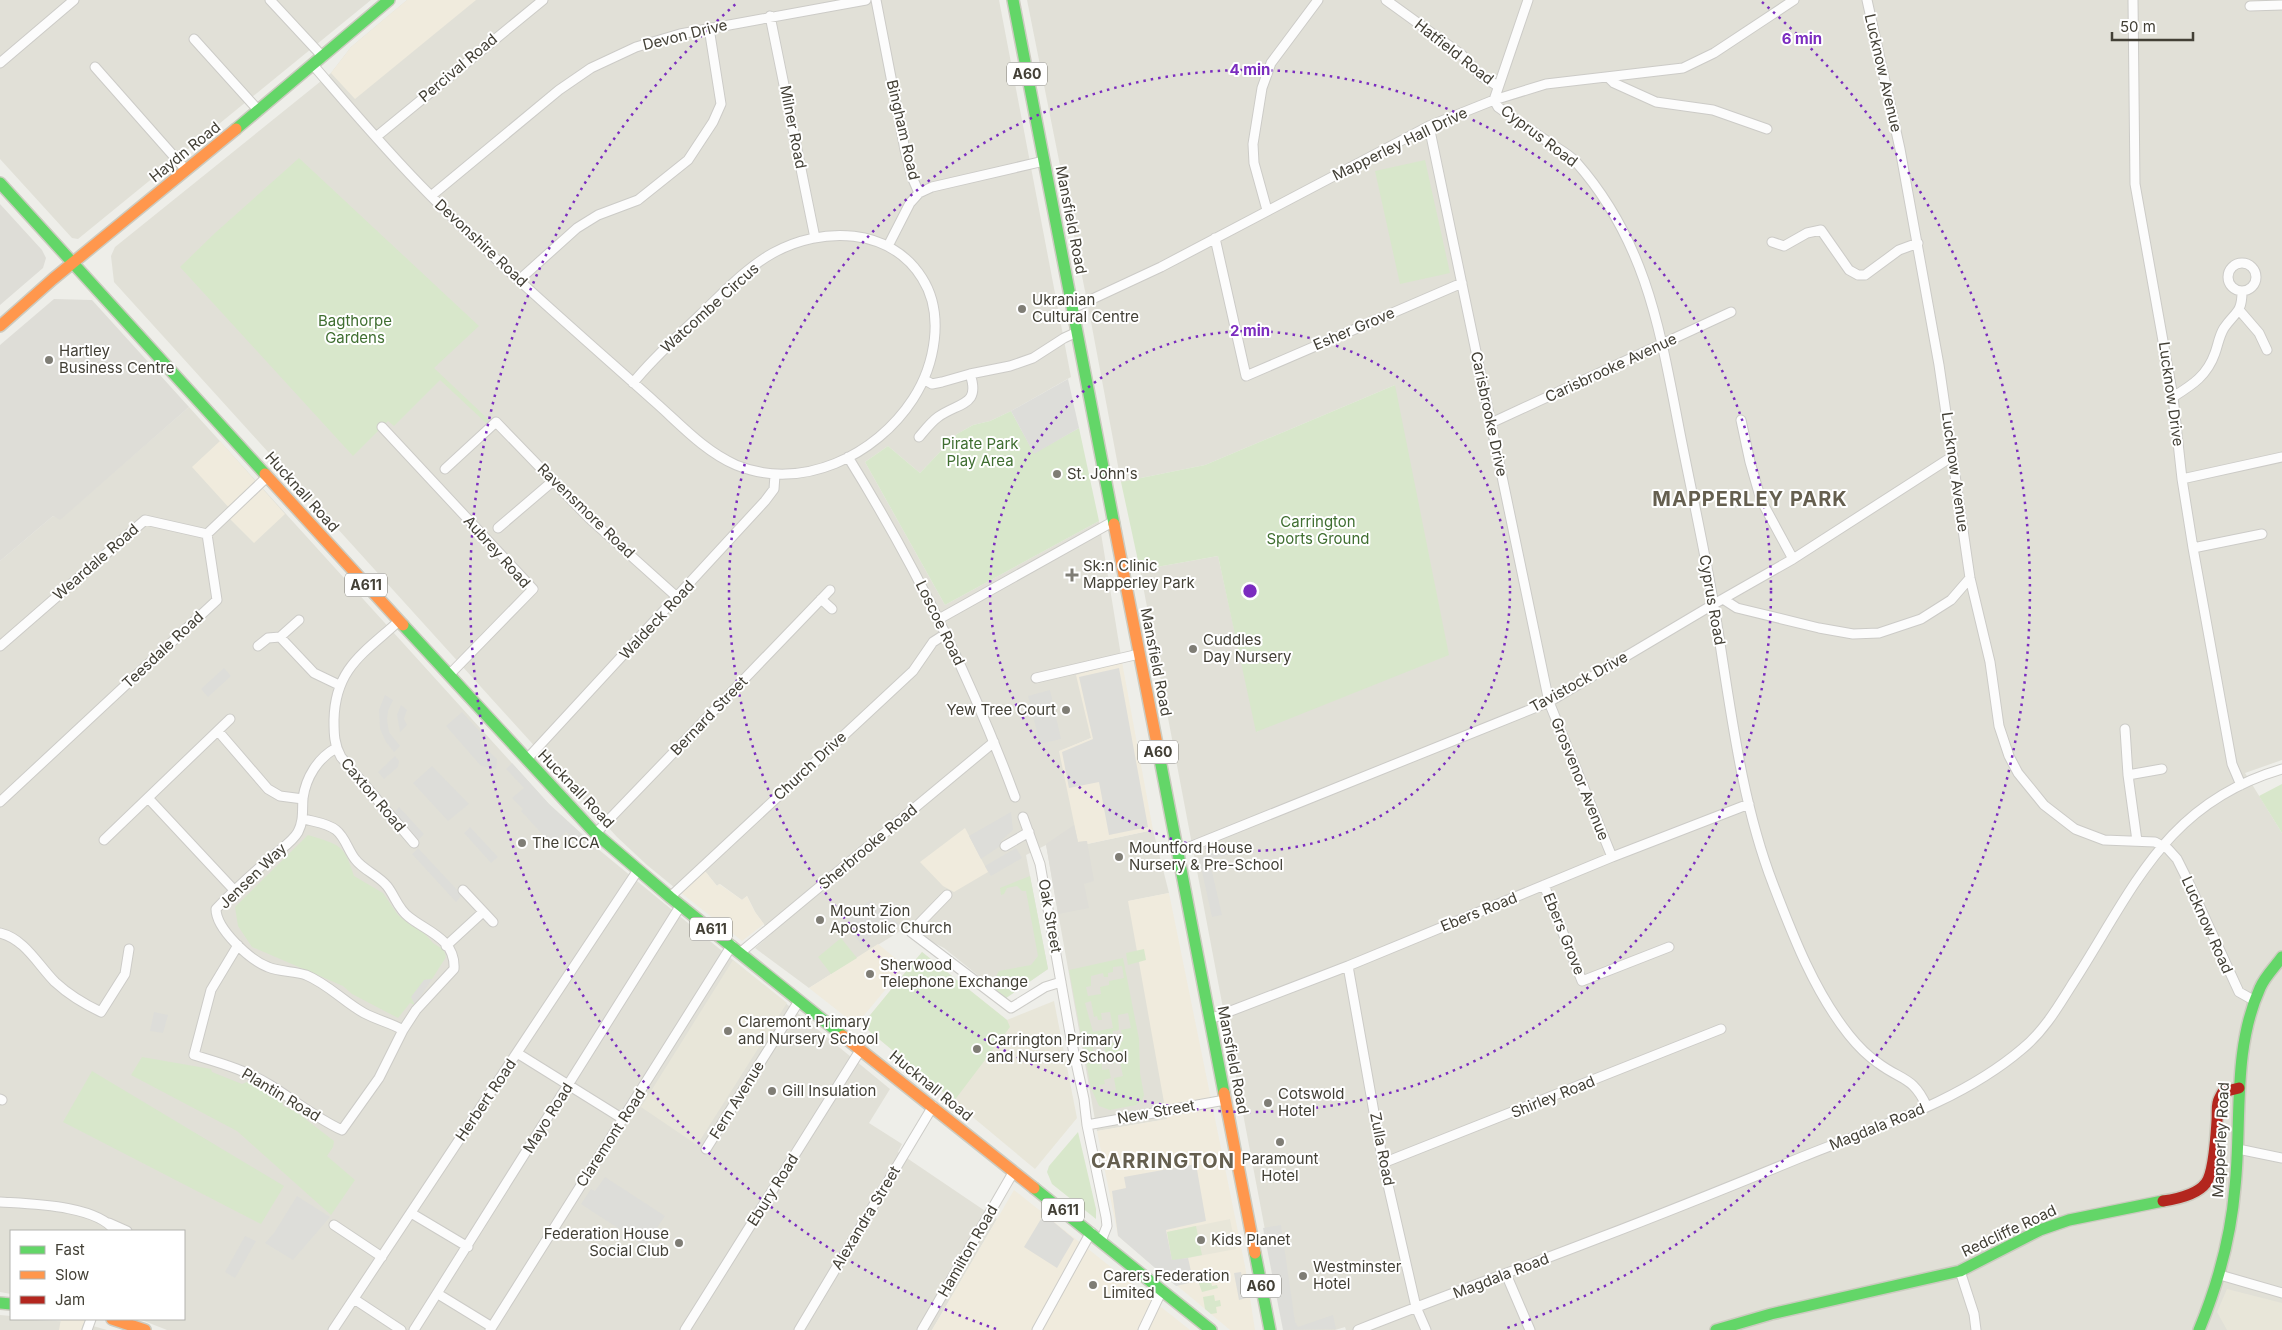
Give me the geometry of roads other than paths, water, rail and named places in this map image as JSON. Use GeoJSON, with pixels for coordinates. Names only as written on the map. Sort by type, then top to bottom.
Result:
{"type":"FeatureCollection","features":[{"type":"Feature","properties":{"kind":"main road","name":"Haydn Road"},"geometry":{"type":"LineString","coordinates":[[0,326],[73,263],[314,65],[389,0]]}},
{"type":"Feature","properties":{"kind":"main road","name":"Mansfield Road"},"geometry":{"type":"LineString","coordinates":[[1013,0],[1270,1330]]}},
{"type":"Feature","properties":{"kind":"main road","name":"Hucknall Road"},"geometry":{"type":"LineString","coordinates":[[0,183],[399,621],[596,833],[670,897],[1091,1232],[1211,1330]]}},
{"type":"Feature","properties":{"kind":"main road","name":"Mapperley Road"},"geometry":{"type":"LineString","coordinates":[[2199,1330],[2220,1275],[2234,1201],[2238,1150],[2239,1088],[2244,1042],[2261,986],[2282,957]]}},
{"type":"Feature","properties":{"kind":"main road","name":"Redcliffe Road"},"geometry":{"type":"LineString","coordinates":[[1717,1330],[1771,1314],[1960,1271],[2040,1230],[2069,1220],[2175,1199],[2196,1191],[2206,1183],[2211,1171],[2217,1121],[2216,1103],[2223,1092],[2239,1088]]}},
{"type":"Feature","properties":{"kind":"main road"},"geometry":{"type":"LineString","coordinates":[[115,1320],[145,1330]]}},
{"type":"Feature","properties":{"kind":"street"},"geometry":{"type":"LineString","coordinates":[[0,63],[74,0]]}},
{"type":"Feature","properties":{"kind":"street"},"geometry":{"type":"LineString","coordinates":[[270,0],[323,57]]}},
{"type":"Feature","properties":{"kind":"street","name":"Percival Road"},"geometry":{"type":"LineString","coordinates":[[376,137],[542,0]]}},
{"type":"Feature","properties":{"kind":"street","name":"Devon Drive"},"geometry":{"type":"LineString","coordinates":[[431,196],[559,90],[591,68],[654,41],[770,16],[866,0]]}},
{"type":"Feature","properties":{"kind":"street","name":"Bingham Road"},"geometry":{"type":"LineString","coordinates":[[876,0],[905,150],[912,177],[919,193],[932,187],[1044,161]]}},
{"type":"Feature","properties":{"kind":"street"},"geometry":{"type":"LineString","coordinates":[[1267,210],[1254,163],[1253,144],[1262,88],[1271,63],[1318,0]]}},
{"type":"Feature","properties":{"kind":"street","name":"Hatfield Road"},"geometry":{"type":"LineString","coordinates":[[1386,0],[1462,55],[1481,76],[1498,86]]}},
{"type":"Feature","properties":{"kind":"street"},"geometry":{"type":"LineString","coordinates":[[1494,100],[1528,0]]}},
{"type":"Feature","properties":{"kind":"street","name":"Mapperley Hall Drive"},"geometry":{"type":"LineString","coordinates":[[1073,308],[1161,267],[1430,126],[1494,100],[1546,84],[1683,68],[1714,53],[1794,0]]}},
{"type":"Feature","properties":{"kind":"street","name":"Lucknow Avenue"},"geometry":{"type":"LineString","coordinates":[[1867,0],[1900,149],[1918,243],[1953,456],[1970,578],[1990,662],[1999,726],[2009,756],[2018,773],[2044,805],[2075,829],[2104,840],[2155,842],[2162,845]]}},
{"type":"Feature","properties":{"kind":"street","name":"Lucknow Drive"},"geometry":{"type":"LineString","coordinates":[[2133,0],[2134,184],[2173,397],[2182,479],[2193,548],[2232,764],[2241,785]]}},
{"type":"Feature","properties":{"kind":"street"},"geometry":{"type":"LineString","coordinates":[[2250,6],[2281,3]]}},
{"type":"Feature","properties":{"kind":"street","name":"Milner Road"},"geometry":{"type":"LineString","coordinates":[[770,16],[815,238]]}},
{"type":"Feature","properties":{"kind":"street"},"geometry":{"type":"LineString","coordinates":[[519,280],[577,228],[598,215],[638,200],[688,160],[713,122],[721,104],[709,28]]}},
{"type":"Feature","properties":{"kind":"street"},"geometry":{"type":"LineString","coordinates":[[194,39],[259,111]]}},
{"type":"Feature","properties":{"kind":"street","name":"Devonshire Road"},"geometry":{"type":"LineString","coordinates":[[314,65],[376,137],[431,196],[519,280],[662,408]]}},
{"type":"Feature","properties":{"kind":"street"},"geometry":{"type":"LineString","coordinates":[[95,67],[186,170]]}},
{"type":"Feature","properties":{"kind":"street"},"geometry":{"type":"LineString","coordinates":[[1608,77],[1614,83],[1656,102],[1713,110],[1767,129]]}},
{"type":"Feature","properties":{"kind":"street","name":"Cyprus Road"},"geometry":{"type":"LineString","coordinates":[[1494,100],[1498,107],[1574,159],[1592,181],[1629,242],[1644,276],[1662,344],[1714,604],[1749,804],[1772,882],[1799,947],[1828,1005],[1850,1037],[1877,1063],[1907,1080],[1919,1090],[1926,1107]]}},
{"type":"Feature","properties":{"kind":"street","name":"Carisbrooke Drive"},"geometry":{"type":"LineString","coordinates":[[1430,126],[1549,702]]}},
{"type":"Feature","properties":{"kind":"street"},"geometry":{"type":"LineString","coordinates":[[888,246],[910,203],[919,193]]}},
{"type":"Feature","properties":{"kind":"street"},"geometry":{"type":"LineString","coordinates":[[1772,242],[1784,246],[1807,234],[1821,230],[1849,270],[1858,276],[1865,275],[1899,250],[1918,243]]}},
{"type":"Feature","properties":{"kind":"street","name":"Watcombe Circus"},"geometry":{"type":"LineString","coordinates":[[632,383],[714,301],[752,268],[774,253],[815,238],[852,235],[873,239],[902,254],[924,279],[931,296],[935,336],[925,380],[907,409],[882,435],[848,457],[823,469],[775,475],[736,465],[718,455],[694,437],[662,408]]}},
{"type":"Feature","properties":{"kind":"street","name":"Esher Grove"},"geometry":{"type":"LineString","coordinates":[[1215,238],[1246,376],[1462,283]]}},
{"type":"Feature","properties":{"kind":"street"},"geometry":{"type":"LineString","coordinates":[[2173,397],[2201,379],[2209,368],[2224,328],[2240,312],[2242,292]]}},
{"type":"Feature","properties":{"kind":"street","name":"Carisbrooke Avenue"},"geometry":{"type":"LineString","coordinates":[[1491,424],[1731,312]]}},
{"type":"Feature","properties":{"kind":"street"},"geometry":{"type":"LineString","coordinates":[[2240,312],[2259,333],[2267,350]]}},
{"type":"Feature","properties":{"kind":"street"},"geometry":{"type":"LineString","coordinates":[[925,380],[932,384],[1010,366],[1033,358],[1077,332]]}},
{"type":"Feature","properties":{"kind":"street"},"geometry":{"type":"LineString","coordinates":[[919,437],[937,414],[969,400],[974,394],[974,385],[970,374]]}},
{"type":"Feature","properties":{"kind":"street"},"geometry":{"type":"LineString","coordinates":[[1741,420],[1761,500],[1792,559]]}},
{"type":"Feature","properties":{"kind":"street","name":"Ravensmore Road"},"geometry":{"type":"LineString","coordinates":[[445,469],[496,422],[590,519],[678,598]]}},
{"type":"Feature","properties":{"kind":"street","name":"Aubrey Road"},"geometry":{"type":"LineString","coordinates":[[382,427],[533,590],[450,675]]}},
{"type":"Feature","properties":{"kind":"street","name":"Tavistock Drive"},"geometry":{"type":"LineString","coordinates":[[1177,852],[1549,702],[1792,559],[1953,456]]}},
{"type":"Feature","properties":{"kind":"street","name":"Loscoe Road"},"geometry":{"type":"LineString","coordinates":[[848,457],[890,524],[947,633],[994,742],[1015,797]]}},
{"type":"Feature","properties":{"kind":"street"},"geometry":{"type":"LineString","coordinates":[[2182,479],[2282,457]]}},
{"type":"Feature","properties":{"kind":"street","name":"Waldeck Road"},"geometry":{"type":"LineString","coordinates":[[527,759],[678,598],[765,501],[774,489],[775,475]]}},
{"type":"Feature","properties":{"kind":"street"},"geometry":{"type":"LineString","coordinates":[[207,534],[268,476]]}},
{"type":"Feature","properties":{"kind":"street"},"geometry":{"type":"LineString","coordinates":[[498,528],[553,481]]}},
{"type":"Feature","properties":{"kind":"street","name":"Weardale Road"},"geometry":{"type":"LineString","coordinates":[[0,646],[145,520],[207,534]]}},
{"type":"Feature","properties":{"kind":"street"},"geometry":{"type":"LineString","coordinates":[[939,619],[1114,521]]}},
{"type":"Feature","properties":{"kind":"street","name":"Teesdale Road"},"geometry":{"type":"LineString","coordinates":[[1,800],[217,600],[207,534]]}},
{"type":"Feature","properties":{"kind":"street"},"geometry":{"type":"LineString","coordinates":[[2193,548],[2262,534]]}},
{"type":"Feature","properties":{"kind":"street"},"geometry":{"type":"LineString","coordinates":[[1723,599],[1737,608],[1819,628],[1853,634],[1878,633],[1921,618],[1943,605],[1951,600],[1970,578]]}},
{"type":"Feature","properties":{"kind":"street","name":"Bernard Street"},"geometry":{"type":"LineString","coordinates":[[596,833],[830,590]]}},
{"type":"Feature","properties":{"kind":"street"},"geometry":{"type":"LineString","coordinates":[[821,599],[832,609]]}},
{"type":"Feature","properties":{"kind":"street"},"geometry":{"type":"LineString","coordinates":[[258,646],[268,638],[280,637],[299,620]]}},
{"type":"Feature","properties":{"kind":"street","name":"Caxton Road"},"geometry":{"type":"LineString","coordinates":[[399,621],[349,667],[339,684],[334,713],[336,748],[414,843]]}},
{"type":"Feature","properties":{"kind":"street","name":"Church Drive"},"geometry":{"type":"LineString","coordinates":[[670,897],[913,671],[933,642],[947,633]]}},
{"type":"Feature","properties":{"kind":"street"},"geometry":{"type":"LineString","coordinates":[[280,637],[314,672],[339,684]]}},
{"type":"Feature","properties":{"kind":"street"},"geometry":{"type":"LineString","coordinates":[[1036,678],[1139,654]]}},
{"type":"Feature","properties":{"kind":"street","name":"Grosvenor Avenue"},"geometry":{"type":"LineString","coordinates":[[1549,702],[1612,857]]}},
{"type":"Feature","properties":{"kind":"street"},"geometry":{"type":"LineString","coordinates":[[104,840],[149,799],[230,719]]}},
{"type":"Feature","properties":{"kind":"street"},"geometry":{"type":"LineString","coordinates":[[2125,729],[2128,775],[2138,841]]}},
{"type":"Feature","properties":{"kind":"street"},"geometry":{"type":"LineString","coordinates":[[218,731],[268,789],[280,796],[303,799]]}},
{"type":"Feature","properties":{"kind":"street","name":"Sherbrooke Road"},"geometry":{"type":"LineString","coordinates":[[737,949],[994,742]]}},
{"type":"Feature","properties":{"kind":"street"},"geometry":{"type":"LineString","coordinates":[[336,748],[318,762],[307,782],[303,799],[304,819],[324,824],[338,831],[361,866],[385,885],[399,908],[410,918],[441,938],[455,961],[454,968],[416,1010],[404,1030]]}},
{"type":"Feature","properties":{"kind":"street"},"geometry":{"type":"LineString","coordinates":[[2128,775],[2162,769]]}},
{"type":"Feature","properties":{"kind":"street","name":"Magdala Road"},"geometry":{"type":"LineString","coordinates":[[1358,1330],[1506,1274],[1926,1107],[1998,1068],[2039,1034],[2139,876],[2162,845],[2182,824],[2208,804],[2241,785],[2282,769]]}},
{"type":"Feature","properties":{"kind":"street"},"geometry":{"type":"LineString","coordinates":[[149,799],[234,890]]}},
{"type":"Feature","properties":{"kind":"street","name":"Ebers Road"},"geometry":{"type":"LineString","coordinates":[[1210,1019],[1348,966],[1612,857],[1749,804]]}},
{"type":"Feature","properties":{"kind":"street"},"geometry":{"type":"LineString","coordinates":[[1005,846],[1028,832],[1023,817]]}},
{"type":"Feature","properties":{"kind":"street","name":"Jensen Way"},"geometry":{"type":"LineString","coordinates":[[304,819],[297,834],[234,890],[216,909],[216,916],[220,925],[238,945],[268,967],[306,975],[366,1014],[404,1030]]}},
{"type":"Feature","properties":{"kind":"street","name":"Oak Street"},"geometry":{"type":"LineString","coordinates":[[1028,832],[1036,850],[1051,919],[1087,1125],[1106,1217],[1107,1226],[1101,1241]]}},
{"type":"Feature","properties":{"kind":"street","name":"Lucknow Road"},"geometry":{"type":"LineString","coordinates":[[2162,845],[2168,849],[2180,865],[2239,992],[2255,1001]]}},
{"type":"Feature","properties":{"kind":"street","name":"Herbert Road"},"geometry":{"type":"LineString","coordinates":[[333,1330],[638,870]]}},
{"type":"Feature","properties":{"kind":"street","name":"Ebers Grove"},"geometry":{"type":"LineString","coordinates":[[1544,885],[1582,981],[1669,947]]}},
{"type":"Feature","properties":{"kind":"street"},"geometry":{"type":"LineString","coordinates":[[463,890],[493,922]]}},
{"type":"Feature","properties":{"kind":"street"},"geometry":{"type":"LineString","coordinates":[[946,895],[911,932],[1012,1008],[1045,987],[1062,982]]}},
{"type":"Feature","properties":{"kind":"street","name":"Mayo Road"},"geometry":{"type":"LineString","coordinates":[[414,1330],[681,905]]}},
{"type":"Feature","properties":{"kind":"street"},"geometry":{"type":"LineString","coordinates":[[446,946],[483,912]]}},
{"type":"Feature","properties":{"kind":"street"},"geometry":{"type":"LineString","coordinates":[[0,934],[20,943],[55,982],[81,1002],[100,1012],[125,974],[129,949]]}},
{"type":"Feature","properties":{"kind":"street","name":"Plantin Road"},"geometry":{"type":"LineString","coordinates":[[238,945],[211,990],[194,1055],[221,1063],[261,1080],[317,1117],[342,1130],[380,1078],[404,1030]]}},
{"type":"Feature","properties":{"kind":"street","name":"Claremont Road"},"geometry":{"type":"LineString","coordinates":[[491,1329],[623,1119],[737,949]]}},
{"type":"Feature","properties":{"kind":"street","name":"Zulla Road"},"geometry":{"type":"LineString","coordinates":[[1348,966],[1383,1163],[1416,1308],[1426,1330]]}},
{"type":"Feature","properties":{"kind":"street","name":"Fern Avenue"},"geometry":{"type":"LineString","coordinates":[[706,1149],[799,1001]]}},
{"type":"Feature","properties":{"kind":"street","name":"Shirley Road"},"geometry":{"type":"LineString","coordinates":[[1383,1163],[1722,1028]]}},
{"type":"Feature","properties":{"kind":"street","name":"Ebury Road"},"geometry":{"type":"LineString","coordinates":[[685,1330],[861,1049]]}},
{"type":"Feature","properties":{"kind":"street"},"geometry":{"type":"LineString","coordinates":[[517,1053],[623,1119]]}},
{"type":"Feature","properties":{"kind":"street","name":"New Street"},"geometry":{"type":"LineString","coordinates":[[1087,1125],[1225,1100]]}},
{"type":"Feature","properties":{"kind":"street","name":"Alexandra Street"},"geometry":{"type":"LineString","coordinates":[[799,1330],[933,1106]]}},
{"type":"Feature","properties":{"kind":"street"},"geometry":{"type":"LineString","coordinates":[[2238,1150],[2282,1158]]}},
{"type":"Feature","properties":{"kind":"street","name":"Hamilton Road"},"geometry":{"type":"LineString","coordinates":[[922,1330],[1014,1171]]}},
{"type":"Feature","properties":{"kind":"street"},"geometry":{"type":"LineString","coordinates":[[0,1202],[53,1206],[96,1217],[125,1230]]}},
{"type":"Feature","properties":{"kind":"street"},"geometry":{"type":"LineString","coordinates":[[411,1212],[468,1246]]}},
{"type":"Feature","properties":{"kind":"street"},"geometry":{"type":"LineString","coordinates":[[109,1222],[114,1230]]}},
{"type":"Feature","properties":{"kind":"street"},"geometry":{"type":"LineString","coordinates":[[334,1225],[382,1257]]}},
{"type":"Feature","properties":{"kind":"street"},"geometry":{"type":"LineString","coordinates":[[1037,1330],[1091,1232]]}},
{"type":"Feature","properties":{"kind":"street"},"geometry":{"type":"LineString","coordinates":[[1960,1271],[1974,1314],[1976,1330]]}},
{"type":"Feature","properties":{"kind":"street"},"geometry":{"type":"LineString","coordinates":[[1506,1274],[1530,1330]]}},
{"type":"Feature","properties":{"kind":"street"},"geometry":{"type":"LineString","coordinates":[[2220,1275],[2282,1293]]}},
{"type":"Feature","properties":{"kind":"street"},"geometry":{"type":"LineString","coordinates":[[1142,1330],[1162,1290]]}},
{"type":"Feature","properties":{"kind":"street"},"geometry":{"type":"LineString","coordinates":[[438,1294],[491,1329]]}},
{"type":"Feature","properties":{"kind":"street"},"geometry":{"type":"LineString","coordinates":[[354,1299],[401,1330]]}},
{"type":"Feature","properties":{"kind":"place","name":"Ukranian Cultural Centre"},"geometry":{"type":"Point","coordinates":[1022,309]}},
{"type":"Feature","properties":{"kind":"place","name":"Hartley Business Centre"},"geometry":{"type":"Point","coordinates":[49,360]}},
{"type":"Feature","properties":{"kind":"place","name":"St. John's"},"geometry":{"type":"Point","coordinates":[1057,474]}},
{"type":"Feature","properties":{"kind":"place","name":"Sk:n Clinic Mapperley Park"},"geometry":{"type":"Point","coordinates":[1072,575]}},
{"type":"Feature","properties":{"kind":"place","name":"Cuddles Day Nursery"},"geometry":{"type":"Point","coordinates":[1193,649]}},
{"type":"Feature","properties":{"kind":"place","name":"Yew Tree Court"},"geometry":{"type":"Point","coordinates":[1066,710]}},
{"type":"Feature","properties":{"kind":"place","name":"The ICCA"},"geometry":{"type":"Point","coordinates":[522,843]}},
{"type":"Feature","properties":{"kind":"place","name":"Mountford House Nursery & Pre-School"},"geometry":{"type":"Point","coordinates":[1119,857]}},
{"type":"Feature","properties":{"kind":"place","name":"Mount Zion Apostolic Church"},"geometry":{"type":"Point","coordinates":[820,920]}},
{"type":"Feature","properties":{"kind":"place","name":"Sherwood Telephone Exchange"},"geometry":{"type":"Point","coordinates":[870,974]}},
{"type":"Feature","properties":{"kind":"place","name":"Claremont Primary and Nursery School"},"geometry":{"type":"Point","coordinates":[728,1031]}},
{"type":"Feature","properties":{"kind":"place","name":"Carrington Primary and Nursery School"},"geometry":{"type":"Point","coordinates":[977,1049]}},
{"type":"Feature","properties":{"kind":"place","name":"Gill Insulation"},"geometry":{"type":"Point","coordinates":[772,1091]}},
{"type":"Feature","properties":{"kind":"place","name":"Cotswold Hotel"},"geometry":{"type":"Point","coordinates":[1268,1103]}},
{"type":"Feature","properties":{"kind":"place","name":"Paramount Hotel"},"geometry":{"type":"Point","coordinates":[1280,1142]}},
{"type":"Feature","properties":{"kind":"place","name":"Kids Planet"},"geometry":{"type":"Point","coordinates":[1201,1240]}},
{"type":"Feature","properties":{"kind":"place","name":"Federation House Social Club"},"geometry":{"type":"Point","coordinates":[679,1243]}},
{"type":"Feature","properties":{"kind":"place","name":"Westminster Hotel"},"geometry":{"type":"Point","coordinates":[1303,1276]}},
{"type":"Feature","properties":{"kind":"place","name":"Carers Federation Limited"},"geometry":{"type":"Point","coordinates":[1093,1285]}},
{"type":"Feature","properties":{"kind":"district","name":"MAPPERLEY PARK"},"geometry":{"type":"Point","coordinates":[1750,499]}},
{"type":"Feature","properties":{"kind":"district","name":"CARRINGTON"},"geometry":{"type":"Point","coordinates":[1163,1161]}},
{"type":"Feature","properties":{"kind":"park label","name":"Bagthorpe Gardens"},"geometry":{"type":"Point","coordinates":[355,330]}},
{"type":"Feature","properties":{"kind":"park label","name":"Pirate Park Play Area"},"geometry":{"type":"Point","coordinates":[980,452]}},
{"type":"Feature","properties":{"kind":"park label","name":"Carrington Sports Ground"},"geometry":{"type":"Point","coordinates":[1318,530]}}]}
